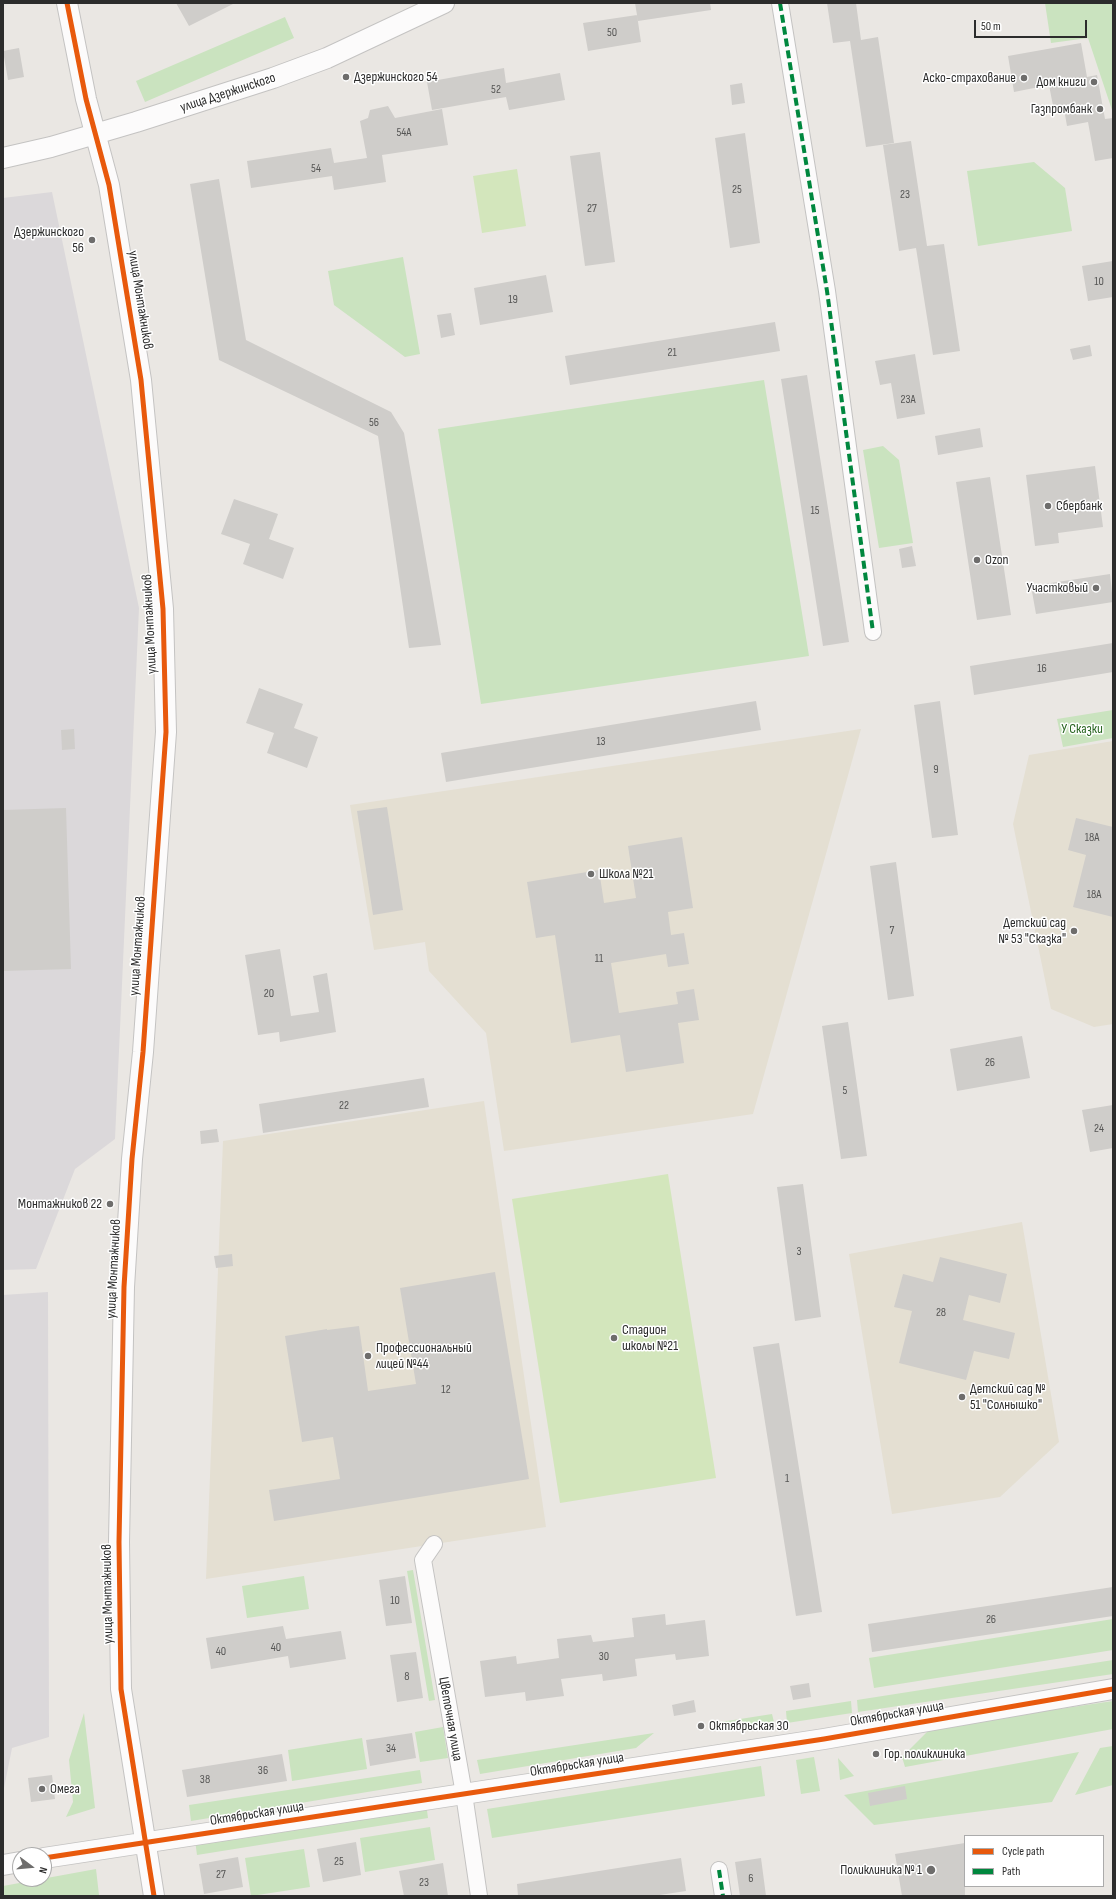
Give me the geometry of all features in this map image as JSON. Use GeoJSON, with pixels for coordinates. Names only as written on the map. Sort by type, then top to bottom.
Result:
{"type":"FeatureCollection","features":[{"type":"Feature","properties":{"kind":"street","name":"улица Монтажников"},"geometry":{"type":"LineString","coordinates":[[67,3],[86,100],[109,185],[141,380],[163,609],[166,732],[143,1052],[132,1159],[125,1280],[119,1542],[121,1689],[154,1896]]}},
{"type":"Feature","properties":{"kind":"street","name":"улица Дзержинского"},"geometry":{"type":"LineString","coordinates":[[3,158],[95,134],[273,78],[342,51],[444,3]]}},
{"type":"Feature","properties":{"kind":"street"},"geometry":{"type":"LineString","coordinates":[[780,3],[827,291],[873,632]]}},
{"type":"Feature","properties":{"kind":"street","name":"Цветочная улица"},"geometry":{"type":"LineString","coordinates":[[434,1544],[423,1560],[464,1794],[479,1896]]}},
{"type":"Feature","properties":{"kind":"street","name":"Октябрьская улица"},"geometry":{"type":"LineString","coordinates":[[52,1857],[824,1739],[1113,1688]]}},
{"type":"Feature","properties":{"kind":"street"},"geometry":{"type":"LineString","coordinates":[[719,1870],[723,1896]]}},
{"type":"Feature","properties":{"kind":"shaded area"},"geometry":{"type":"Polygon","coordinates":[[[52,192],[139,608],[115,1139],[75,1169],[36,1269],[3,1270],[3,198],[52,192]]]}},
{"type":"Feature","properties":{"kind":"shaded area","name":"Школа №21"},"geometry":{"type":"Polygon","coordinates":[[[861,729],[753,1114],[504,1151],[486,1033],[429,971],[425,942],[374,950],[350,805],[861,729]]]}},
{"type":"Feature","properties":{"kind":"shaded area","name":"Детский сад № 53 \"Сказка\""},"geometry":{"type":"Polygon","coordinates":[[[1113,741],[1113,1024],[1094,1027],[1051,1009],[1013,824],[1029,755],[1113,741]]]}},
{"type":"Feature","properties":{"kind":"shaded area","name":"Профессиональный лицей №44"},"geometry":{"type":"Polygon","coordinates":[[[484,1101],[546,1527],[206,1579],[223,1141],[484,1101]]]}},
{"type":"Feature","properties":{"kind":"shaded area","name":"Детский сад № 51 \"Солнышко\""},"geometry":{"type":"Polygon","coordinates":[[[1022,1222],[1059,1442],[1000,1497],[892,1514],[849,1254],[1022,1222]]]}},
{"type":"Feature","properties":{"kind":"shaded area"},"geometry":{"type":"Polygon","coordinates":[[[48,1292],[49,1737],[12,1748],[3,1793],[3,1295],[48,1292]]]}},
{"type":"Feature","properties":{"kind":"green space"},"geometry":{"type":"Polygon","coordinates":[[[1045,3],[1113,3],[1113,113],[1088,38],[1051,43],[1045,3]]]}},
{"type":"Feature","properties":{"kind":"green space"},"geometry":{"type":"Polygon","coordinates":[[[285,17],[294,38],[145,102],[136,81],[285,17]]]}},
{"type":"Feature","properties":{"kind":"green space"},"geometry":{"type":"Polygon","coordinates":[[[1034,162],[1065,188],[1072,231],[978,246],[967,171],[1034,162]]]}},
{"type":"Feature","properties":{"kind":"green space"},"geometry":{"type":"Polygon","coordinates":[[[517,169],[526,226],[482,233],[473,176],[517,169]]]}},
{"type":"Feature","properties":{"kind":"green space"},"geometry":{"type":"Polygon","coordinates":[[[403,257],[420,354],[405,357],[334,305],[328,271],[403,257]]]}},
{"type":"Feature","properties":{"kind":"green space"},"geometry":{"type":"Polygon","coordinates":[[[764,380],[809,656],[481,704],[438,429],[764,380]]]}},
{"type":"Feature","properties":{"kind":"green space"},"geometry":{"type":"Polygon","coordinates":[[[883,446],[899,460],[913,543],[879,548],[863,450],[883,446]]]}},
{"type":"Feature","properties":{"kind":"green space","name":"У Сказки"},"geometry":{"type":"Polygon","coordinates":[[[1113,710],[1113,738],[1063,747],[1057,719],[1113,710]]]}},
{"type":"Feature","properties":{"kind":"green space","name":"Стадион школы №21"},"geometry":{"type":"Polygon","coordinates":[[[668,1174],[716,1478],[560,1503],[512,1199],[668,1174]]]}},
{"type":"Feature","properties":{"kind":"green space"},"geometry":{"type":"Polygon","coordinates":[[[413,1570],[435,1700],[429,1701],[407,1571],[413,1570]]]}},
{"type":"Feature","properties":{"kind":"green space"},"geometry":{"type":"Polygon","coordinates":[[[304,1576],[309,1609],[247,1618],[242,1586],[304,1576]]]}},
{"type":"Feature","properties":{"kind":"green space"},"geometry":{"type":"Polygon","coordinates":[[[1113,1619],[1113,1650],[874,1688],[869,1658],[1113,1619]]]}},
{"type":"Feature","properties":{"kind":"green space"},"geometry":{"type":"Polygon","coordinates":[[[1113,1660],[1113,1674],[858,1712],[857,1700],[1113,1660]]]}},
{"type":"Feature","properties":{"kind":"green space"},"geometry":{"type":"Polygon","coordinates":[[[851,1701],[852,1713],[787,1723],[786,1711],[851,1701]]]}},
{"type":"Feature","properties":{"kind":"green space"},"geometry":{"type":"Polygon","coordinates":[[[1113,1701],[1113,1729],[905,1767],[902,1757],[931,1728],[1113,1701]]]}},
{"type":"Feature","properties":{"kind":"green space"},"geometry":{"type":"Polygon","coordinates":[[[84,1713],[95,1808],[66,1817],[73,1802],[69,1760],[84,1713]]]}},
{"type":"Feature","properties":{"kind":"green space"},"geometry":{"type":"Polygon","coordinates":[[[772,1714],[775,1726],[743,1731],[721,1722],[772,1714]]]}},
{"type":"Feature","properties":{"kind":"green space"},"geometry":{"type":"Polygon","coordinates":[[[443,1727],[448,1758],[420,1762],[415,1732],[443,1727]]]}},
{"type":"Feature","properties":{"kind":"green space"},"geometry":{"type":"Polygon","coordinates":[[[654,1733],[636,1748],[480,1774],[477,1760],[654,1733]]]}},
{"type":"Feature","properties":{"kind":"green space"},"geometry":{"type":"Polygon","coordinates":[[[362,1738],[367,1769],[292,1781],[288,1750],[362,1738]]]}},
{"type":"Feature","properties":{"kind":"green space"},"geometry":{"type":"Polygon","coordinates":[[[1113,1746],[1113,1785],[1075,1795],[1100,1748],[1113,1746]]]}},
{"type":"Feature","properties":{"kind":"green space"},"geometry":{"type":"Polygon","coordinates":[[[1079,1752],[1052,1802],[874,1825],[844,1795],[1079,1752]]]}},
{"type":"Feature","properties":{"kind":"green space"},"geometry":{"type":"Polygon","coordinates":[[[814,1757],[820,1791],[801,1794],[796,1760],[814,1757]]]}},
{"type":"Feature","properties":{"kind":"green space"},"geometry":{"type":"Polygon","coordinates":[[[838,1758],[854,1776],[840,1780],[838,1758]]]}},
{"type":"Feature","properties":{"kind":"green space"},"geometry":{"type":"Polygon","coordinates":[[[761,1766],[765,1796],[492,1838],[487,1809],[761,1766]]]}},
{"type":"Feature","properties":{"kind":"green space"},"geometry":{"type":"Polygon","coordinates":[[[420,1770],[422,1783],[191,1821],[189,1805],[420,1770]]]}},
{"type":"Feature","properties":{"kind":"green space"},"geometry":{"type":"Polygon","coordinates":[[[426,1803],[428,1818],[197,1855],[195,1840],[426,1803]]]}},
{"type":"Feature","properties":{"kind":"green space"},"geometry":{"type":"Polygon","coordinates":[[[430,1827],[435,1860],[365,1872],[360,1838],[430,1827]]]}},
{"type":"Feature","properties":{"kind":"green space"},"geometry":{"type":"Polygon","coordinates":[[[304,1849],[310,1887],[251,1896],[245,1858],[304,1849]]]}},
{"type":"Feature","properties":{"kind":"green space"},"geometry":{"type":"Polygon","coordinates":[[[96,1869],[99,1895],[3,1896],[3,1886],[12,1884],[12,1887],[52,1887],[52,1877],[96,1869]]]}},
{"type":"Feature","properties":{"kind":"building"},"geometry":{"type":"Polygon","coordinates":[[[176,3],[235,3],[189,26],[176,3]]]}},
{"type":"Feature","properties":{"kind":"building"},"geometry":{"type":"Polygon","coordinates":[[[635,3],[710,3],[711,10],[638,21],[635,3]]]}},
{"type":"Feature","properties":{"kind":"building"},"geometry":{"type":"Polygon","coordinates":[[[827,3],[856,3],[861,40],[878,37],[894,143],[866,147],[850,41],[833,43],[827,3]]]}},
{"type":"Feature","properties":{"kind":"building"},"geometry":{"type":"Polygon","coordinates":[[[637,15],[641,42],[588,51],[583,23],[637,15]]]}},
{"type":"Feature","properties":{"kind":"building"},"geometry":{"type":"Polygon","coordinates":[[[1081,43],[1087,77],[1097,75],[1105,119],[1113,118],[1113,158],[1095,161],[1088,122],[1067,126],[1064,109],[1054,111],[1049,85],[1014,92],[1008,56],[1081,43]]]}},
{"type":"Feature","properties":{"kind":"building"},"geometry":{"type":"Polygon","coordinates":[[[19,48],[24,77],[8,80],[3,51],[19,48]]]}},
{"type":"Feature","properties":{"kind":"building"},"geometry":{"type":"Polygon","coordinates":[[[504,68],[506,83],[560,73],[565,100],[509,110],[506,97],[432,110],[427,82],[504,68]]]}},
{"type":"Feature","properties":{"kind":"building"},"geometry":{"type":"Polygon","coordinates":[[[742,83],[745,103],[732,105],[730,85],[742,83]]]}},
{"type":"Feature","properties":{"kind":"building"},"geometry":{"type":"Polygon","coordinates":[[[388,106],[395,118],[442,109],[448,145],[382,155],[386,182],[334,190],[332,176],[251,188],[247,161],[331,148],[334,163],[367,158],[360,121],[368,118],[370,110],[388,106]]]}},
{"type":"Feature","properties":{"kind":"building"},"geometry":{"type":"Polygon","coordinates":[[[745,133],[760,243],[730,248],[715,138],[745,133]]]}},
{"type":"Feature","properties":{"kind":"building"},"geometry":{"type":"Polygon","coordinates":[[[911,141],[927,246],[944,244],[960,351],[933,355],[916,248],[899,251],[883,145],[911,141]]]}},
{"type":"Feature","properties":{"kind":"building"},"geometry":{"type":"Polygon","coordinates":[[[600,152],[615,262],[585,266],[570,156],[600,152]]]}},
{"type":"Feature","properties":{"kind":"building"},"geometry":{"type":"Polygon","coordinates":[[[219,179],[246,340],[391,412],[404,433],[441,645],[409,648],[378,436],[219,360],[190,184],[219,179]]]}},
{"type":"Feature","properties":{"kind":"building"},"geometry":{"type":"Polygon","coordinates":[[[1113,261],[1113,297],[1088,301],[1082,266],[1113,261]]]}},
{"type":"Feature","properties":{"kind":"building"},"geometry":{"type":"Polygon","coordinates":[[[546,275],[553,312],[480,325],[474,288],[546,275]]]}},
{"type":"Feature","properties":{"kind":"building"},"geometry":{"type":"Polygon","coordinates":[[[451,313],[455,335],[441,338],[437,315],[451,313]]]}},
{"type":"Feature","properties":{"kind":"building"},"geometry":{"type":"Polygon","coordinates":[[[775,322],[780,351],[570,385],[565,356],[775,322]]]}},
{"type":"Feature","properties":{"kind":"building"},"geometry":{"type":"Polygon","coordinates":[[[1090,345],[1092,356],[1073,360],[1070,349],[1090,345]]]}},
{"type":"Feature","properties":{"kind":"building"},"geometry":{"type":"Polygon","coordinates":[[[915,354],[925,414],[897,419],[891,383],[880,385],[875,361],[915,354]]]}},
{"type":"Feature","properties":{"kind":"building"},"geometry":{"type":"Polygon","coordinates":[[[807,375],[849,642],[823,646],[781,379],[807,375]]]}},
{"type":"Feature","properties":{"kind":"building"},"geometry":{"type":"Polygon","coordinates":[[[980,428],[983,447],[938,455],[935,436],[980,428]]]}},
{"type":"Feature","properties":{"kind":"building","name":"Сбербанк"},"geometry":{"type":"Polygon","coordinates":[[[1095,466],[1103,527],[1058,533],[1059,543],[1035,546],[1026,475],[1095,466]]]}},
{"type":"Feature","properties":{"kind":"building"},"geometry":{"type":"Polygon","coordinates":[[[990,477],[1011,615],[977,620],[956,482],[990,477]]]}},
{"type":"Feature","properties":{"kind":"building"},"geometry":{"type":"Polygon","coordinates":[[[234,499],[278,514],[269,539],[294,548],[283,579],[243,564],[250,544],[221,534],[234,499]]]}},
{"type":"Feature","properties":{"kind":"building"},"geometry":{"type":"Polygon","coordinates":[[[912,546],[916,566],[902,568],[899,549],[912,546]]]}},
{"type":"Feature","properties":{"kind":"building"},"geometry":{"type":"Polygon","coordinates":[[[1110,574],[1113,602],[1036,614],[1031,586],[1110,574]]]}},
{"type":"Feature","properties":{"kind":"building"},"geometry":{"type":"Polygon","coordinates":[[[1113,643],[1113,672],[974,695],[970,666],[1113,643]]]}},
{"type":"Feature","properties":{"kind":"building"},"geometry":{"type":"Polygon","coordinates":[[[259,688],[303,704],[294,728],[318,737],[307,768],[267,753],[274,733],[246,723],[259,688]]]}},
{"type":"Feature","properties":{"kind":"building"},"geometry":{"type":"Polygon","coordinates":[[[756,701],[761,730],[446,782],[441,753],[756,701]]]}},
{"type":"Feature","properties":{"kind":"building"},"geometry":{"type":"Polygon","coordinates":[[[940,701],[958,835],[932,838],[914,705],[940,701]]]}},
{"type":"Feature","properties":{"kind":"building"},"geometry":{"type":"Polygon","coordinates":[[[74,729],[75,749],[62,750],[61,730],[74,729]]]}},
{"type":"Feature","properties":{"kind":"building"},"geometry":{"type":"Polygon","coordinates":[[[387,807],[403,910],[373,915],[357,811],[387,807]]]}},
{"type":"Feature","properties":{"kind":"building"},"geometry":{"type":"Polygon","coordinates":[[[66,808],[71,969],[3,971],[3,810],[66,808]]]}},
{"type":"Feature","properties":{"kind":"building"},"geometry":{"type":"Polygon","coordinates":[[[1076,818],[1113,827],[1113,917],[1073,907],[1086,855],[1068,850],[1076,818]]]}},
{"type":"Feature","properties":{"kind":"building"},"geometry":{"type":"Polygon","coordinates":[[[682,837],[693,908],[668,912],[671,935],[684,933],[689,964],[668,967],[666,954],[611,963],[619,1013],[678,1004],[676,992],[694,989],[699,1020],[678,1023],[684,1063],[626,1072],[620,1035],[571,1043],[555,935],[536,938],[527,882],[599,870],[604,903],[636,898],[628,846],[682,837]]]}},
{"type":"Feature","properties":{"kind":"building"},"geometry":{"type":"Polygon","coordinates":[[[896,862],[914,996],[888,1000],[870,866],[896,862]]]}},
{"type":"Feature","properties":{"kind":"building"},"geometry":{"type":"Polygon","coordinates":[[[280,949],[291,1016],[319,1012],[313,976],[327,973],[336,1032],[280,1042],[279,1032],[258,1035],[245,955],[280,949]]]}},
{"type":"Feature","properties":{"kind":"building"},"geometry":{"type":"Polygon","coordinates":[[[848,1022],[867,1156],[841,1159],[822,1026],[848,1022]]]}},
{"type":"Feature","properties":{"kind":"building"},"geometry":{"type":"Polygon","coordinates":[[[1022,1036],[1030,1078],[957,1091],[950,1049],[1022,1036]]]}},
{"type":"Feature","properties":{"kind":"building"},"geometry":{"type":"Polygon","coordinates":[[[424,1078],[429,1107],[263,1133],[259,1104],[424,1078]]]}},
{"type":"Feature","properties":{"kind":"building"},"geometry":{"type":"Polygon","coordinates":[[[1113,1105],[1113,1148],[1090,1152],[1082,1110],[1113,1105]]]}},
{"type":"Feature","properties":{"kind":"building"},"geometry":{"type":"Polygon","coordinates":[[[217,1129],[219,1142],[201,1144],[200,1131],[217,1129]]]}},
{"type":"Feature","properties":{"kind":"building"},"geometry":{"type":"Polygon","coordinates":[[[803,1184],[821,1317],[795,1321],[777,1187],[803,1184]]]}},
{"type":"Feature","properties":{"kind":"building"},"geometry":{"type":"Polygon","coordinates":[[[232,1254],[233,1266],[216,1268],[214,1256],[232,1254]]]}},
{"type":"Feature","properties":{"kind":"building"},"geometry":{"type":"Polygon","coordinates":[[[940,1257],[1007,1274],[1000,1303],[969,1295],[963,1320],[1015,1333],[1009,1359],[974,1351],[966,1380],[899,1363],[912,1311],[894,1307],[903,1274],[933,1282],[940,1257]]]}},
{"type":"Feature","properties":{"kind":"building"},"geometry":{"type":"Polygon","coordinates":[[[495,1272],[529,1479],[274,1521],[269,1490],[340,1479],[333,1437],[302,1442],[285,1336],[327,1329],[359,1326],[368,1391],[416,1384],[400,1288],[495,1272]]]}},
{"type":"Feature","properties":{"kind":"building"},"geometry":{"type":"Polygon","coordinates":[[[779,1343],[822,1612],[796,1616],[753,1347],[779,1343]]]}},
{"type":"Feature","properties":{"kind":"building"},"geometry":{"type":"Polygon","coordinates":[[[405,1576],[412,1623],[386,1626],[379,1580],[405,1576]]]}},
{"type":"Feature","properties":{"kind":"building"},"geometry":{"type":"Polygon","coordinates":[[[1113,1587],[1113,1616],[872,1652],[868,1624],[1113,1587]]]}},
{"type":"Feature","properties":{"kind":"building"},"geometry":{"type":"Polygon","coordinates":[[[665,1614],[666,1625],[705,1620],[709,1656],[676,1660],[675,1654],[635,1659],[637,1676],[603,1681],[602,1674],[561,1679],[564,1696],[526,1701],[525,1692],[485,1697],[480,1661],[516,1656],[517,1664],[559,1658],[557,1639],[591,1635],[593,1642],[634,1637],[632,1618],[665,1614]]]}},
{"type":"Feature","properties":{"kind":"building"},"geometry":{"type":"Polygon","coordinates":[[[283,1626],[286,1639],[341,1631],[346,1659],[290,1668],[288,1656],[211,1669],[206,1638],[283,1626]]]}},
{"type":"Feature","properties":{"kind":"building"},"geometry":{"type":"Polygon","coordinates":[[[416,1652],[423,1698],[397,1702],[390,1655],[416,1652]]]}},
{"type":"Feature","properties":{"kind":"building"},"geometry":{"type":"Polygon","coordinates":[[[809,1683],[811,1697],[793,1700],[790,1686],[809,1683]]]}},
{"type":"Feature","properties":{"kind":"building"},"geometry":{"type":"Polygon","coordinates":[[[694,1700],[696,1712],[674,1716],[672,1705],[694,1700]]]}},
{"type":"Feature","properties":{"kind":"building"},"geometry":{"type":"Polygon","coordinates":[[[412,1733],[416,1758],[370,1766],[366,1740],[412,1733]]]}},
{"type":"Feature","properties":{"kind":"building"},"geometry":{"type":"Polygon","coordinates":[[[282,1754],[287,1781],[187,1797],[182,1770],[282,1754]]]}},
{"type":"Feature","properties":{"kind":"building","name":"Омега"},"geometry":{"type":"Polygon","coordinates":[[[52,1775],[55,1799],[31,1802],[28,1778],[52,1775]]]}},
{"type":"Feature","properties":{"kind":"building"},"geometry":{"type":"Polygon","coordinates":[[[905,1786],[907,1799],[870,1806],[868,1793],[905,1786]]]}},
{"type":"Feature","properties":{"kind":"building"},"geometry":{"type":"Polygon","coordinates":[[[356,1842],[361,1875],[323,1882],[317,1849],[356,1842]]]}},
{"type":"Feature","properties":{"kind":"building","name":"Поликлиника № 1"},"geometry":{"type":"Polygon","coordinates":[[[964,1843],[965,1896],[902,1896],[895,1854],[964,1843]]]}},
{"type":"Feature","properties":{"kind":"building"},"geometry":{"type":"Polygon","coordinates":[[[238,1857],[243,1887],[204,1894],[199,1864],[238,1857]]]}},
{"type":"Feature","properties":{"kind":"building"},"geometry":{"type":"Polygon","coordinates":[[[681,1858],[686,1891],[653,1896],[518,1896],[517,1884],[681,1858]]]}},
{"type":"Feature","properties":{"kind":"building"},"geometry":{"type":"Polygon","coordinates":[[[761,1858],[766,1896],[740,1896],[735,1862],[761,1858]]]}},
{"type":"Feature","properties":{"kind":"building"},"geometry":{"type":"Polygon","coordinates":[[[443,1863],[448,1896],[404,1896],[399,1871],[443,1863]]]}},
{"type":"Feature","properties":{"kind":"marked path"},"geometry":{"type":"LineString","coordinates":[[780,3],[827,291],[873,632]]}},
{"type":"Feature","properties":{"kind":"marked path"},"geometry":{"type":"LineString","coordinates":[[719,1870],[723,1896]]}},
{"type":"Feature","properties":{"kind":"cycle path"},"geometry":{"type":"LineString","coordinates":[[67,3],[86,99],[109,185],[141,380],[163,609],[166,732],[143,1052],[132,1159],[124,1287],[119,1542],[121,1689],[154,1896]]}},
{"type":"Feature","properties":{"kind":"cycle path"},"geometry":{"type":"LineString","coordinates":[[52,1857],[824,1739],[1113,1689]]}},
{"type":"Feature","properties":{"kind":"place","name":"Дзержинского 54"},"geometry":{"type":"Point","coordinates":[346,77]}},
{"type":"Feature","properties":{"kind":"place","name":"Аско-страхование"},"geometry":{"type":"Point","coordinates":[1024,78]}},
{"type":"Feature","properties":{"kind":"place","name":"Дом книги"},"geometry":{"type":"Point","coordinates":[1094,82]}},
{"type":"Feature","properties":{"kind":"place","name":"Газпромбанк"},"geometry":{"type":"Point","coordinates":[1100,109]}},
{"type":"Feature","properties":{"kind":"place","name":"Дзержинского 56"},"geometry":{"type":"Point","coordinates":[92,240]}},
{"type":"Feature","properties":{"kind":"place","name":"Сбербанк"},"geometry":{"type":"Point","coordinates":[1048,506]}},
{"type":"Feature","properties":{"kind":"place","name":"Ozon"},"geometry":{"type":"Point","coordinates":[977,560]}},
{"type":"Feature","properties":{"kind":"place","name":"Участковый"},"geometry":{"type":"Point","coordinates":[1096,588]}},
{"type":"Feature","properties":{"kind":"place","name":"Школа №21"},"geometry":{"type":"Point","coordinates":[591,874]}},
{"type":"Feature","properties":{"kind":"place","name":"Детский сад № 53 \"Сказка\""},"geometry":{"type":"Point","coordinates":[1074,931]}},
{"type":"Feature","properties":{"kind":"place","name":"Монтажников 22"},"geometry":{"type":"Point","coordinates":[110,1204]}},
{"type":"Feature","properties":{"kind":"place","name":"Стадион школы №21"},"geometry":{"type":"Point","coordinates":[614,1338]}},
{"type":"Feature","properties":{"kind":"place","name":"Профессиональный лицей №44"},"geometry":{"type":"Point","coordinates":[368,1356]}},
{"type":"Feature","properties":{"kind":"place","name":"Детский сад № 51 \"Солнышко\""},"geometry":{"type":"Point","coordinates":[962,1397]}},
{"type":"Feature","properties":{"kind":"place","name":"Октябрьская 30"},"geometry":{"type":"Point","coordinates":[701,1726]}},
{"type":"Feature","properties":{"kind":"place","name":"Гор. поликлиника"},"geometry":{"type":"Point","coordinates":[876,1754]}},
{"type":"Feature","properties":{"kind":"place","name":"Омега"},"geometry":{"type":"Point","coordinates":[42,1789]}},
{"type":"Feature","properties":{"kind":"place","name":"Поликлиника № 1"},"geometry":{"type":"Point","coordinates":[931,1870]}}]}
